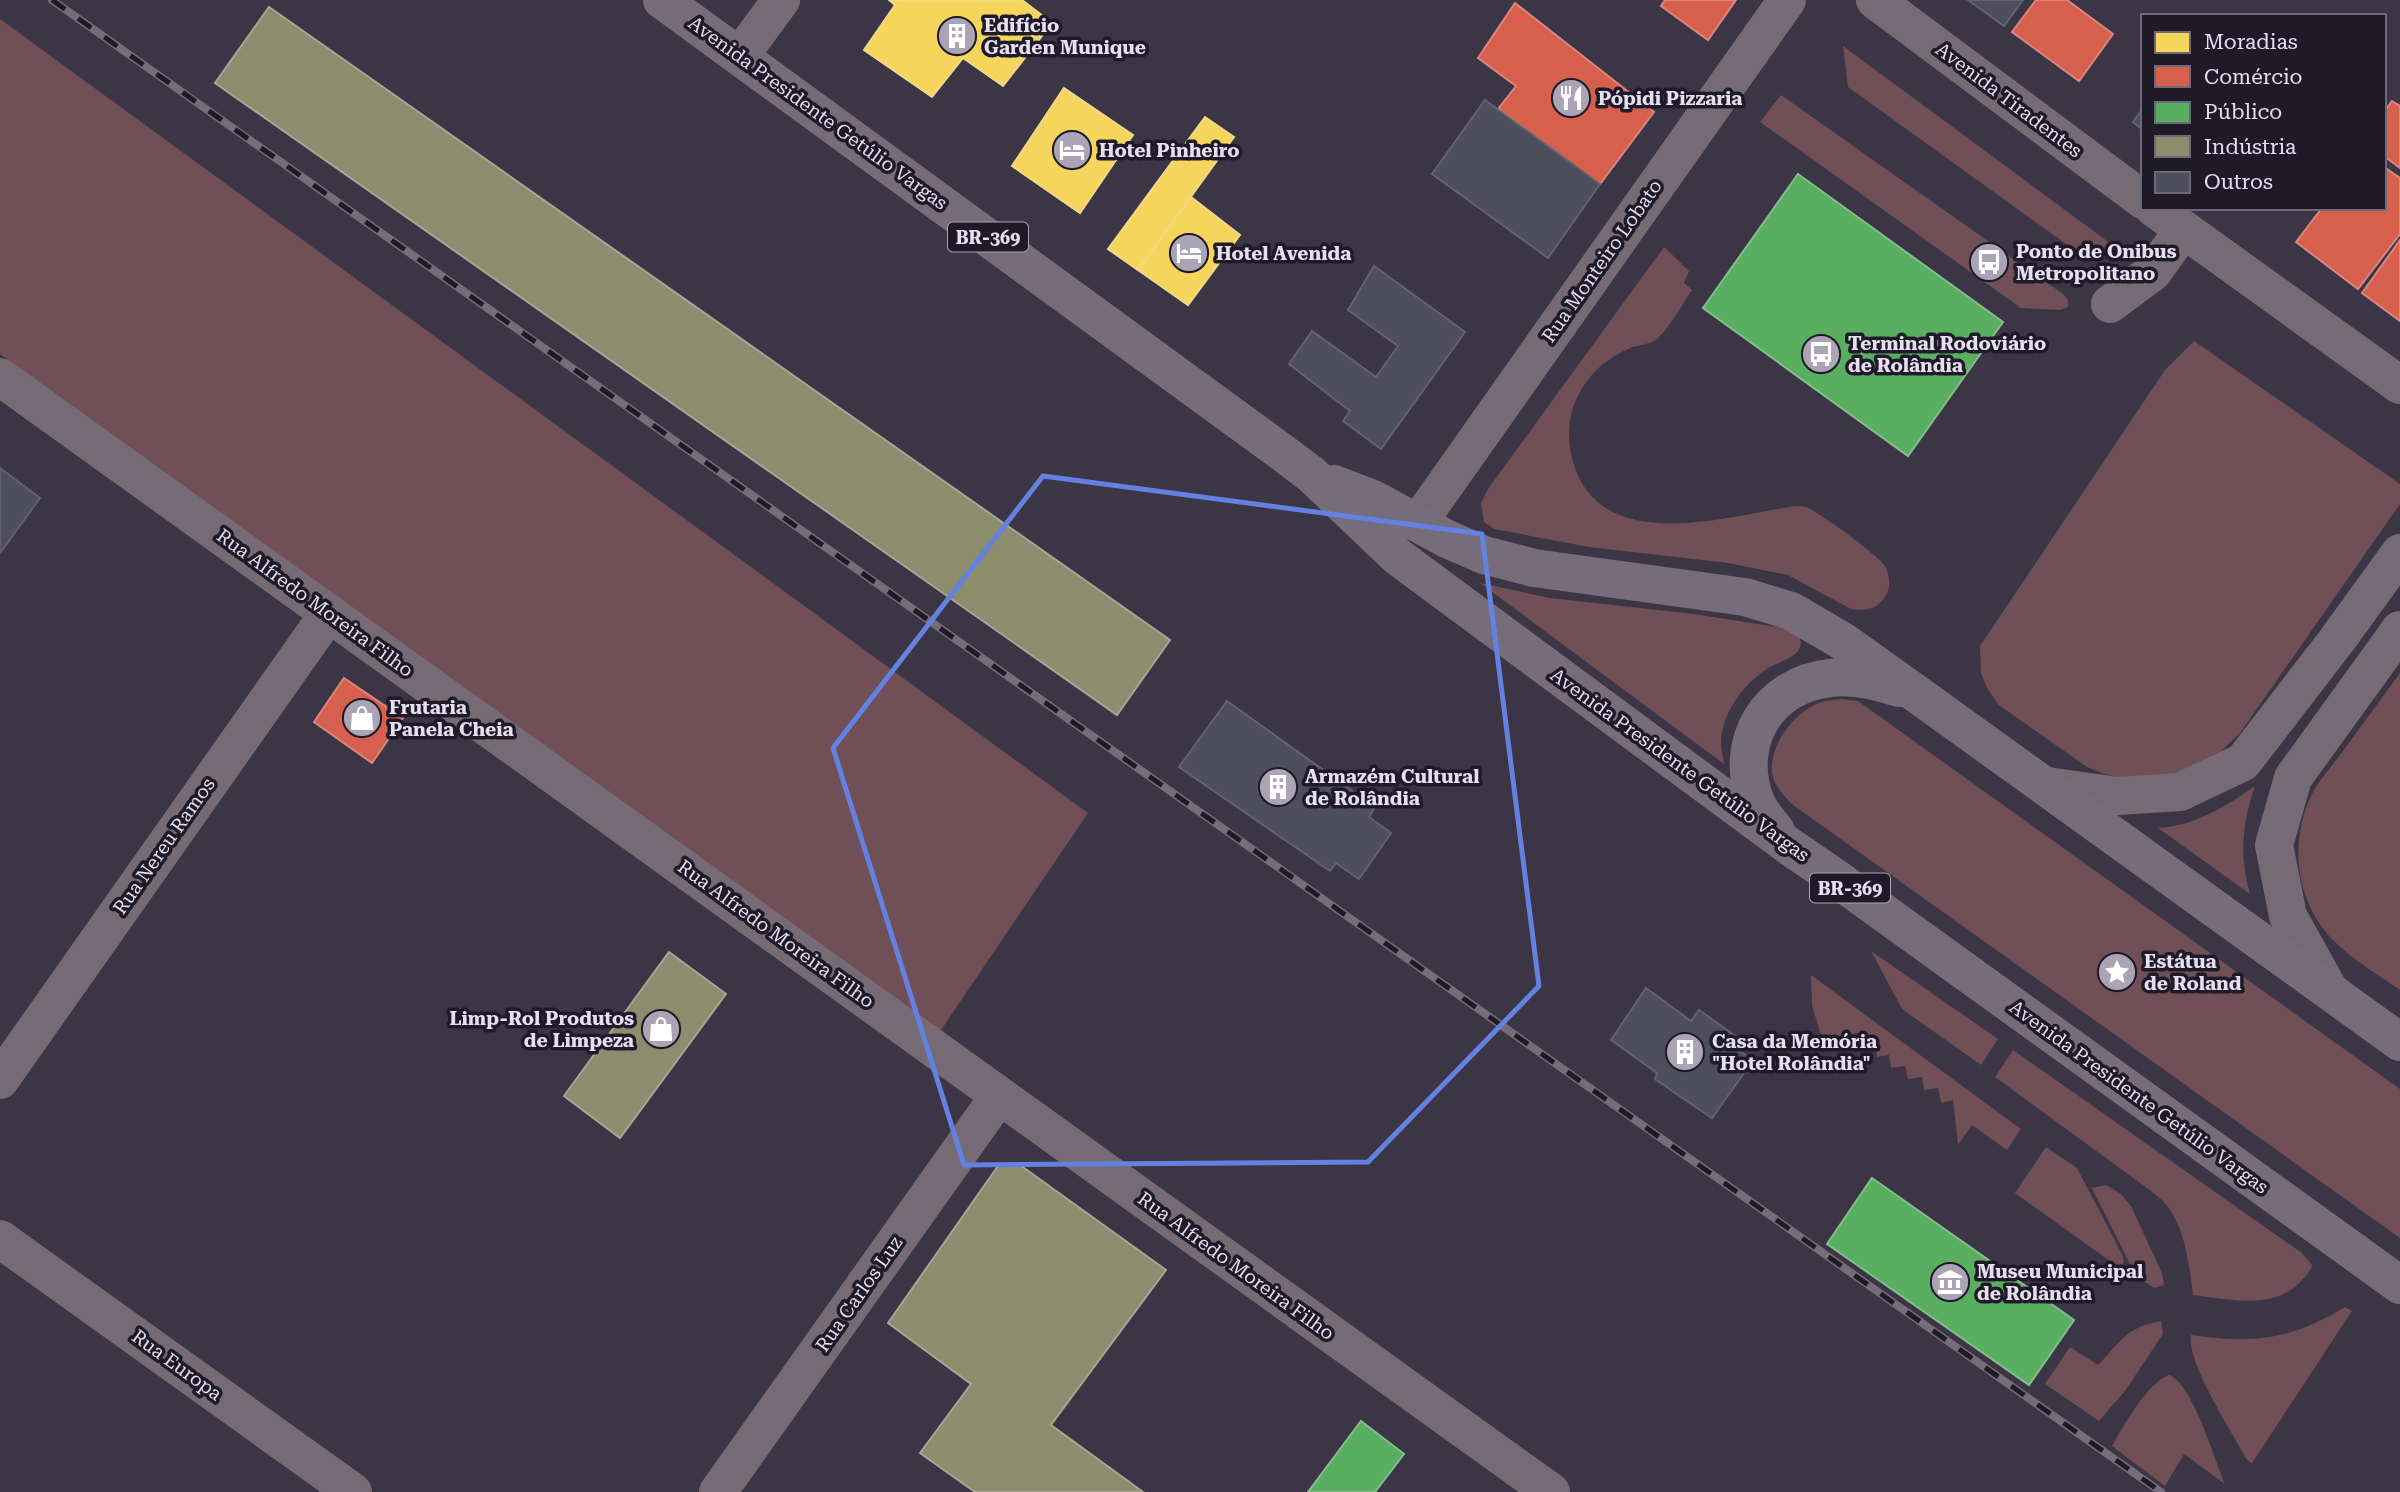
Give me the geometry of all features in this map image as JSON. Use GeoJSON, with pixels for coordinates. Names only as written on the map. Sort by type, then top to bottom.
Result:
{"type":"FeatureCollection","features":[{"type":"Feature","properties":{"kind":"main road","name":"Avenida Presidente Getúlio Vargas"},"geometry":{"type":"LineString","coordinates":[[662,0],[1312,475],[1398,557],[1789,846],[2382,1263],[2400,1285]]}},
{"type":"Feature","properties":{"kind":"main road","name":"Avenida Presidente Getúlio Vargas"},"geometry":{"type":"LineString","coordinates":[[1312,475],[1373,499],[1484,555],[1534,568],[1745,597],[1791,611],[1844,642],[2397,1040]]}},
{"type":"Feature","properties":{"kind":"main road"},"geometry":{"type":"LineString","coordinates":[[1789,846],[1755,802],[1748,770],[1751,738],[1765,713],[1795,688],[1831,678],[1861,677],[1914,692]]}},
{"type":"Feature","properties":{"kind":"street"},"geometry":{"type":"LineString","coordinates":[[740,56],[781,0]]}},
{"type":"Feature","properties":{"kind":"street","name":"Rua Monteiro Lobato"},"geometry":{"type":"LineString","coordinates":[[1418,523],[1787,0]]}},
{"type":"Feature","properties":{"kind":"street","name":"Avenida Tiradentes"},"geometry":{"type":"LineString","coordinates":[[1875,0],[2141,199]]}},
{"type":"Feature","properties":{"kind":"street"},"geometry":{"type":"LineString","coordinates":[[2110,304],[2153,272],[2169,219],[2400,385]]}},
{"type":"Feature","properties":{"kind":"street","name":"Rua Alfredo Moreira Filho"},"geometry":{"type":"LineString","coordinates":[[0,377],[1551,1492]]}},
{"type":"Feature","properties":{"kind":"street"},"geometry":{"type":"LineString","coordinates":[[2047,786],[2118,796],[2180,792],[2244,762],[2400,553]]}},
{"type":"Feature","properties":{"kind":"street","name":"Rua Nereu Ramos"},"geometry":{"type":"LineString","coordinates":[[0,1080],[329,613]]}},
{"type":"Feature","properties":{"kind":"street"},"geometry":{"type":"LineString","coordinates":[[2328,988],[2288,916],[2274,845],[2293,778],[2400,631]]}},
{"type":"Feature","properties":{"kind":"street","name":"Rua Carlos Luz"},"geometry":{"type":"LineString","coordinates":[[718,1492],[999,1096]]}},
{"type":"Feature","properties":{"kind":"street","name":"Rua Europa"},"geometry":{"type":"LineString","coordinates":[[0,1238],[353,1492]]}},
{"type":"Feature","properties":{"kind":"highlighted area"},"geometry":{"type":"Polygon","coordinates":[[[1043,476],[1482,534],[1539,986],[1368,1162],[964,1165],[833,748],[1043,476]]]}},
{"type":"Feature","properties":{"kind":"shaded area"},"geometry":{"type":"Polygon","coordinates":[[[0,19],[1088,813],[939,1033],[0,354],[0,19]]]}},
{"type":"Feature","properties":{"kind":"shaded area"},"geometry":{"type":"Polygon","coordinates":[[[1843,46],[2130,258],[2080,254],[1848,87],[1843,46]]]}},
{"type":"Feature","properties":{"kind":"shaded area"},"geometry":{"type":"Polygon","coordinates":[[[1781,95],[2063,294],[2068,300],[2068,307],[2060,310],[2021,308],[1760,122],[1781,95]]]}},
{"type":"Feature","properties":{"kind":"shaded area"},"geometry":{"type":"Polygon","coordinates":[[[1664,247],[1689,271],[1684,283],[1692,290],[1659,337],[1626,350],[1608,361],[1592,375],[1581,390],[1570,420],[1569,440],[1573,462],[1587,491],[1609,510],[1637,520],[1668,523],[1702,522],[1795,506],[1806,507],[1848,534],[1885,566],[1889,580],[1888,589],[1879,604],[1864,610],[1851,609],[1788,575],[1728,563],[1589,547],[1494,529],[1484,522],[1481,503],[1488,489],[1664,247]]]}},
{"type":"Feature","properties":{"kind":"shaded area"},"geometry":{"type":"Polygon","coordinates":[[[2194,341],[2400,484],[2400,504],[2240,733],[2216,756],[2182,775],[2127,779],[2087,767],[1999,705],[1987,688],[1981,673],[1980,646],[2165,370],[2194,341]]]}},
{"type":"Feature","properties":{"kind":"shaded area"},"geometry":{"type":"Polygon","coordinates":[[[1480,583],[1550,598],[1694,614],[1790,629],[1798,636],[1801,644],[1796,654],[1761,673],[1736,699],[1722,731],[1724,764],[1480,583]]]}},
{"type":"Feature","properties":{"kind":"shaded area"},"geometry":{"type":"Polygon","coordinates":[[[2400,673],[2400,990],[2347,953],[2320,924],[2303,889],[2298,850],[2305,812],[2315,789],[2400,673]]]}},
{"type":"Feature","properties":{"kind":"shaded area"},"geometry":{"type":"Polygon","coordinates":[[[1841,699],[1858,701],[2400,1089],[2400,1238],[1793,805],[1773,778],[1772,762],[1779,741],[1801,714],[1822,702],[1841,699]]]}},
{"type":"Feature","properties":{"kind":"shaded area"},"geometry":{"type":"Polygon","coordinates":[[[2255,786],[2247,813],[2243,853],[2250,894],[2158,828],[2197,819],[2221,808],[2255,786]]]}},
{"type":"Feature","properties":{"kind":"shaded area"},"geometry":{"type":"Polygon","coordinates":[[[1871,951],[1998,1039],[1981,1065],[1902,1009],[1871,951]]]}},
{"type":"Feature","properties":{"kind":"shaded area"},"geometry":{"type":"Polygon","coordinates":[[[1811,975],[2021,1129],[2007,1150],[1972,1125],[1958,1145],[1953,1100],[1941,1103],[1938,1088],[1924,1090],[1922,1077],[1908,1079],[1905,1066],[1891,1068],[1889,1055],[1877,1057],[1875,1044],[1860,1047],[1858,1033],[1822,1039],[1812,1005],[1811,975]]]}},
{"type":"Feature","properties":{"kind":"shaded area"},"geometry":{"type":"Polygon","coordinates":[[[2013,1050],[2302,1253],[2312,1265],[2307,1275],[2288,1291],[2263,1300],[2193,1295],[2183,1238],[2168,1207],[2151,1191],[1995,1077],[2013,1050]]]}},
{"type":"Feature","properties":{"kind":"shaded area"},"geometry":{"type":"Polygon","coordinates":[[[2046,1147],[2077,1168],[2122,1254],[2124,1262],[2121,1266],[2114,1264],[2015,1193],[2046,1147]]]}},
{"type":"Feature","properties":{"kind":"shaded area"},"geometry":{"type":"Polygon","coordinates":[[[2106,1185],[2121,1194],[2131,1206],[2162,1273],[2164,1285],[2154,1288],[2136,1276],[2092,1188],[2106,1185]]]}},
{"type":"Feature","properties":{"kind":"shaded area"},"geometry":{"type":"Polygon","coordinates":[[[2345,1307],[2352,1311],[2252,1463],[2247,1460],[2203,1379],[2191,1347],[2191,1335],[2234,1339],[2271,1337],[2307,1327],[2345,1307]]]}},
{"type":"Feature","properties":{"kind":"shaded area"},"geometry":{"type":"Polygon","coordinates":[[[2161,1321],[2163,1334],[2125,1391],[2099,1421],[2045,1384],[2070,1347],[2098,1365],[2131,1332],[2161,1321]]]}},
{"type":"Feature","properties":{"kind":"shaded area"},"geometry":{"type":"Polygon","coordinates":[[[2169,1375],[2178,1381],[2194,1406],[2225,1484],[2184,1454],[2165,1486],[2112,1446],[2144,1395],[2169,1375]]]}},
{"type":"Feature","properties":{"kind":"building: Moradias","name":"Edifício Garden Munique"},"geometry":{"type":"Polygon","coordinates":[[[889,0],[1022,0],[1052,23],[1003,86],[963,58],[932,97],[864,50],[895,5],[889,0]]]}},
{"type":"Feature","properties":{"kind":"building: Moradias","name":"Hotel Pinheiro"},"geometry":{"type":"Polygon","coordinates":[[[1064,88],[1133,135],[1080,213],[1012,166],[1064,88]]]}},
{"type":"Feature","properties":{"kind":"building: Moradias"},"geometry":{"type":"Polygon","coordinates":[[[1205,117],[1234,137],[1138,270],[1108,249],[1205,117]]]}},
{"type":"Feature","properties":{"kind":"building: Moradias","name":"Hotel Avenida"},"geometry":{"type":"Polygon","coordinates":[[[1191,197],[1240,235],[1188,305],[1138,270],[1191,197]]]}},
{"type":"Feature","properties":{"kind":"building: Comércio"},"geometry":{"type":"Polygon","coordinates":[[[1665,0],[1736,0],[1708,40],[1661,6],[1665,0]]]}},
{"type":"Feature","properties":{"kind":"building: Comércio"},"geometry":{"type":"Polygon","coordinates":[[[2036,0],[2067,0],[2113,34],[2079,81],[2012,32],[2036,0]]]}},
{"type":"Feature","properties":{"kind":"building: Comércio","name":"Pópidi Pizzaria"},"geometry":{"type":"Polygon","coordinates":[[[1515,3],[1654,112],[1600,184],[1498,109],[1516,86],[1478,58],[1515,3]]]}},
{"type":"Feature","properties":{"kind":"building: Comércio"},"geometry":{"type":"Polygon","coordinates":[[[2392,101],[2400,106],[2400,168],[2386,158],[2386,109],[2392,101]]]}},
{"type":"Feature","properties":{"kind":"building: Comércio"},"geometry":{"type":"Polygon","coordinates":[[[2386,168],[2400,178],[2400,234],[2358,289],[2296,242],[2320,210],[2386,210],[2386,168]]]}},
{"type":"Feature","properties":{"kind":"building: Comércio"},"geometry":{"type":"Polygon","coordinates":[[[2400,240],[2400,321],[2362,293],[2400,240]]]}},
{"type":"Feature","properties":{"kind":"building: Comércio"},"geometry":{"type":"Polygon","coordinates":[[[344,678],[403,718],[372,763],[314,722],[344,678]]]}},
{"type":"Feature","properties":{"kind":"building: Público"},"geometry":{"type":"Polygon","coordinates":[[[1798,174],[2003,322],[1908,456],[1703,308],[1798,174]]]}},
{"type":"Feature","properties":{"kind":"building: Público","name":"Museu Municipal de Rolândia"},"geometry":{"type":"Polygon","coordinates":[[[1872,1178],[2074,1320],[2029,1385],[1827,1244],[1872,1178]]]}},
{"type":"Feature","properties":{"kind":"building: Público"},"geometry":{"type":"Polygon","coordinates":[[[1361,1421],[1404,1454],[1375,1492],[1308,1492],[1361,1421]]]}},
{"type":"Feature","properties":{"kind":"building: Indústria"},"geometry":{"type":"Polygon","coordinates":[[[269,7],[1170,640],[1117,715],[215,83],[269,7]]]}},
{"type":"Feature","properties":{"kind":"building: Indústria"},"geometry":{"type":"Polygon","coordinates":[[[669,952],[726,994],[620,1138],[564,1096],[669,952]]]}},
{"type":"Feature","properties":{"kind":"building: Indústria"},"geometry":{"type":"Polygon","coordinates":[[[1020,1165],[1166,1270],[1051,1425],[1143,1492],[975,1492],[920,1453],[971,1384],[888,1323],[998,1166],[1020,1165]]]}},
{"type":"Feature","properties":{"kind":"building: Outros"},"geometry":{"type":"Polygon","coordinates":[[[1968,0],[2023,0],[2004,26],[1968,0]]]}},
{"type":"Feature","properties":{"kind":"building: Outros"},"geometry":{"type":"Polygon","coordinates":[[[1485,100],[1600,184],[1548,258],[1432,174],[1485,100]]]}},
{"type":"Feature","properties":{"kind":"building: Outros"},"geometry":{"type":"Polygon","coordinates":[[[2141,111],[2141,128],[2133,122],[2141,111]]]}},
{"type":"Feature","properties":{"kind":"building: Outros"},"geometry":{"type":"Polygon","coordinates":[[[1374,266],[1465,332],[1381,449],[1343,421],[1350,411],[1289,364],[1312,331],[1376,377],[1398,346],[1348,310],[1374,266]]]}},
{"type":"Feature","properties":{"kind":"building: Outros"},"geometry":{"type":"Polygon","coordinates":[[[0,468],[40,498],[0,553],[0,468]]]}},
{"type":"Feature","properties":{"kind":"building: Outros","name":"Armazém Cultural de Rolândia"},"geometry":{"type":"Polygon","coordinates":[[[1227,701],[1375,807],[1369,817],[1391,833],[1359,879],[1336,863],[1330,871],[1179,767],[1227,701]]]}},
{"type":"Feature","properties":{"kind":"building: Outros","name":"Casa da Memória \"Hotel Rolândia\""},"geometry":{"type":"Polygon","coordinates":[[[1646,988],[1691,1021],[1699,1010],[1741,1040],[1735,1048],[1749,1057],[1749,1066],[1712,1118],[1655,1079],[1657,1073],[1611,1040],[1646,988]]]}},
{"type":"Feature","properties":{"kind":"railway"},"geometry":{"type":"LineString","coordinates":[[52,0],[2161,1492]]}},
{"type":"Feature","properties":{"kind":"place","name":"Edifício Garden Munique"},"geometry":{"type":"Point","coordinates":[957,36]}},
{"type":"Feature","properties":{"kind":"place","name":"Pópidi Pizzaria"},"geometry":{"type":"Point","coordinates":[1571,98]}},
{"type":"Feature","properties":{"kind":"place","name":"Hotel Pinheiro"},"geometry":{"type":"Point","coordinates":[1072,150]}},
{"type":"Feature","properties":{"kind":"place","name":"Hotel Avenida"},"geometry":{"type":"Point","coordinates":[1189,253]}},
{"type":"Feature","properties":{"kind":"place","name":"Ponto de Onibus Metropolitano"},"geometry":{"type":"Point","coordinates":[1989,262]}},
{"type":"Feature","properties":{"kind":"place","name":"Terminal Rodoviário de Rolândia"},"geometry":{"type":"Point","coordinates":[1821,354]}},
{"type":"Feature","properties":{"kind":"place","name":"Frutaria Panela Cheia"},"geometry":{"type":"Point","coordinates":[362,718]}},
{"type":"Feature","properties":{"kind":"place","name":"Armazém Cultural de Rolândia"},"geometry":{"type":"Point","coordinates":[1278,787]}},
{"type":"Feature","properties":{"kind":"place","name":"Estátua de Roland"},"geometry":{"type":"Point","coordinates":[2117,972]}},
{"type":"Feature","properties":{"kind":"place","name":"Limp-Rol Produtos de Limpeza"},"geometry":{"type":"Point","coordinates":[661,1029]}},
{"type":"Feature","properties":{"kind":"place","name":"Casa da Memória \"Hotel Rolândia\""},"geometry":{"type":"Point","coordinates":[1685,1052]}},
{"type":"Feature","properties":{"kind":"place","name":"Museu Municipal de Rolândia"},"geometry":{"type":"Point","coordinates":[1950,1282]}}]}
